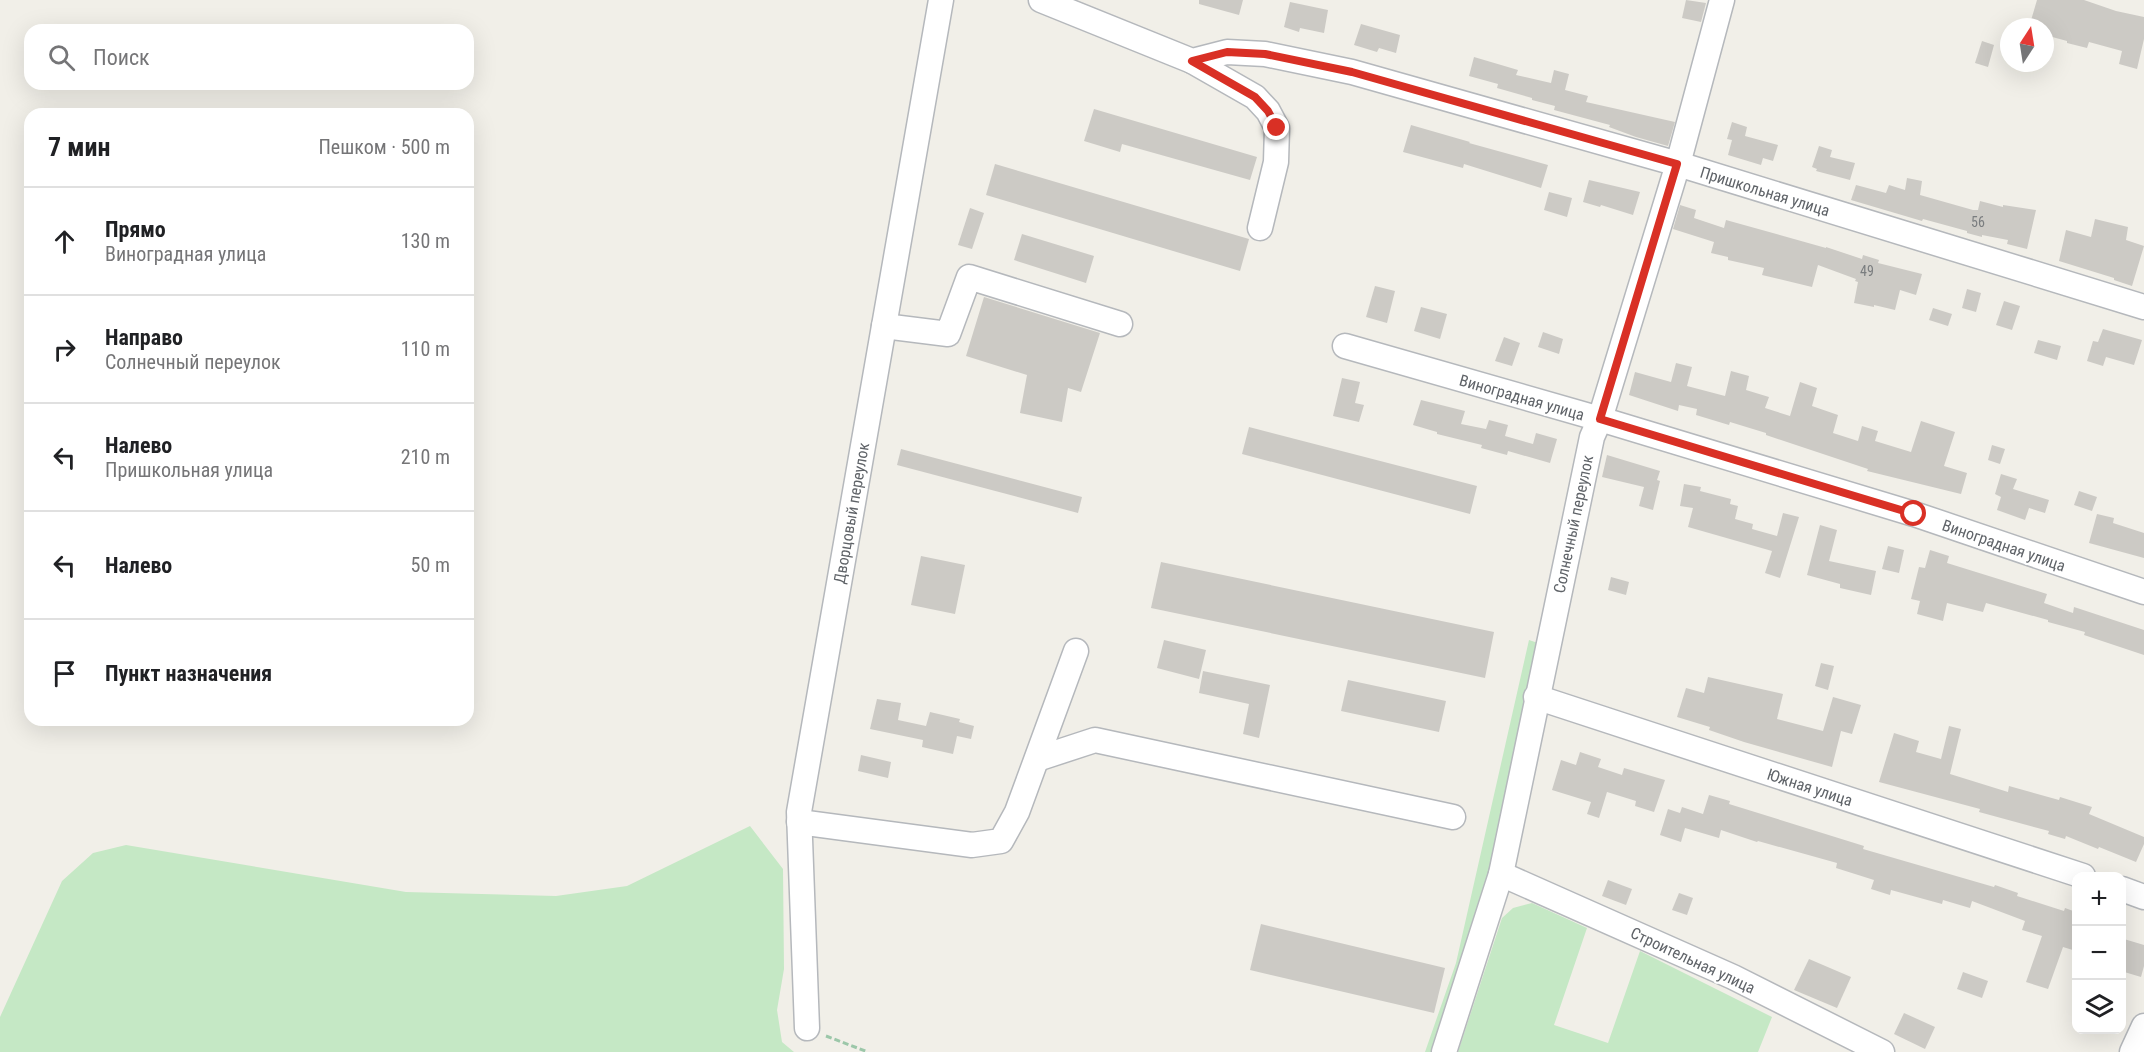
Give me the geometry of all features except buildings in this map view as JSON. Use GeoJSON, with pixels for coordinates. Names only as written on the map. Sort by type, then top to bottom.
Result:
{"type":"FeatureCollection","features":[{"type":"Feature","properties":{"kind":"street","name":"Дворцовый переулок"},"geometry":{"type":"LineString","coordinates":[[807,1029],[800,822],[803,789],[941,0]]}},
{"type":"Feature","properties":{"kind":"street"},"geometry":{"type":"LineString","coordinates":[[1041,0],[1192,61],[1255,97],[1268,111],[1277,128],[1276,162],[1260,228]]}},
{"type":"Feature","properties":{"kind":"street","name":"Солнечный переулок"},"geometry":{"type":"LineString","coordinates":[[1444,1052],[1501,874],[1536,697],[1592,437],[1600,419],[1677,164],[1722,0]]}},
{"type":"Feature","properties":{"kind":"street","name":"Пришкольная улица"},"geometry":{"type":"LineString","coordinates":[[1192,61],[1227,52],[1265,54],[1352,72],[1677,164],[2144,307]]}},
{"type":"Feature","properties":{"kind":"street"},"geometry":{"type":"LineString","coordinates":[[884,326],[948,334],[969,277],[1120,324]]}},
{"type":"Feature","properties":{"kind":"street","name":"Виноградная улица"},"geometry":{"type":"LineString","coordinates":[[1345,346],[1600,419],[1914,514],[2144,592]]}},
{"type":"Feature","properties":{"kind":"street"},"geometry":{"type":"LineString","coordinates":[[800,822],[972,845],[1001,841],[1017,812],[1076,651]]}},
{"type":"Feature","properties":{"kind":"street","name":"Южная улица"},"geometry":{"type":"LineString","coordinates":[[1536,697],[2072,872]]}},
{"type":"Feature","properties":{"kind":"street"},"geometry":{"type":"LineString","coordinates":[[1037,759],[1095,740],[1453,817]]}},
{"type":"Feature","properties":{"kind":"street","name":"Строительная улица"},"geometry":{"type":"LineString","coordinates":[[1501,874],[1733,977],[1882,1052]]}},
{"type":"Feature","properties":{"kind":"street"},"geometry":{"type":"LineString","coordinates":[[2126,891],[2144,897]]}},
{"type":"Feature","properties":{"kind":"street"},"geometry":{"type":"LineString","coordinates":[[2132,1052],[2144,1026]]}},
{"type":"Feature","properties":{"kind":"path"},"geometry":{"type":"LineString","coordinates":[[807,1029],[868,1052]]}},
{"type":"Feature","properties":{"kind":"green space"},"geometry":{"type":"Polygon","coordinates":[[[1529,640],[1547,646],[1444,1052],[1425,1052],[1456,963],[1529,640]]]}},
{"type":"Feature","properties":{"kind":"green space"},"geometry":{"type":"Polygon","coordinates":[[[750,826],[783,869],[784,969],[777,1010],[782,1042],[794,1052],[0,1052],[0,1017],[62,881],[93,853],[126,845],[406,892],[556,896],[627,886],[750,826]]]}},
{"type":"Feature","properties":{"kind":"green space"},"geometry":{"type":"Polygon","coordinates":[[[1532,903],[1587,928],[1554,1025],[1608,1043],[1640,951],[1772,1017],[1758,1052],[1458,1052],[1502,918],[1513,908],[1532,903]]]}},
{"type":"Feature","properties":{"kind":"route"},"geometry":{"type":"LineString","coordinates":[[1277,128],[1268,111],[1255,97],[1192,61],[1227,52],[1265,54],[1352,72],[1677,164],[1600,419],[1914,514]]}}]}
